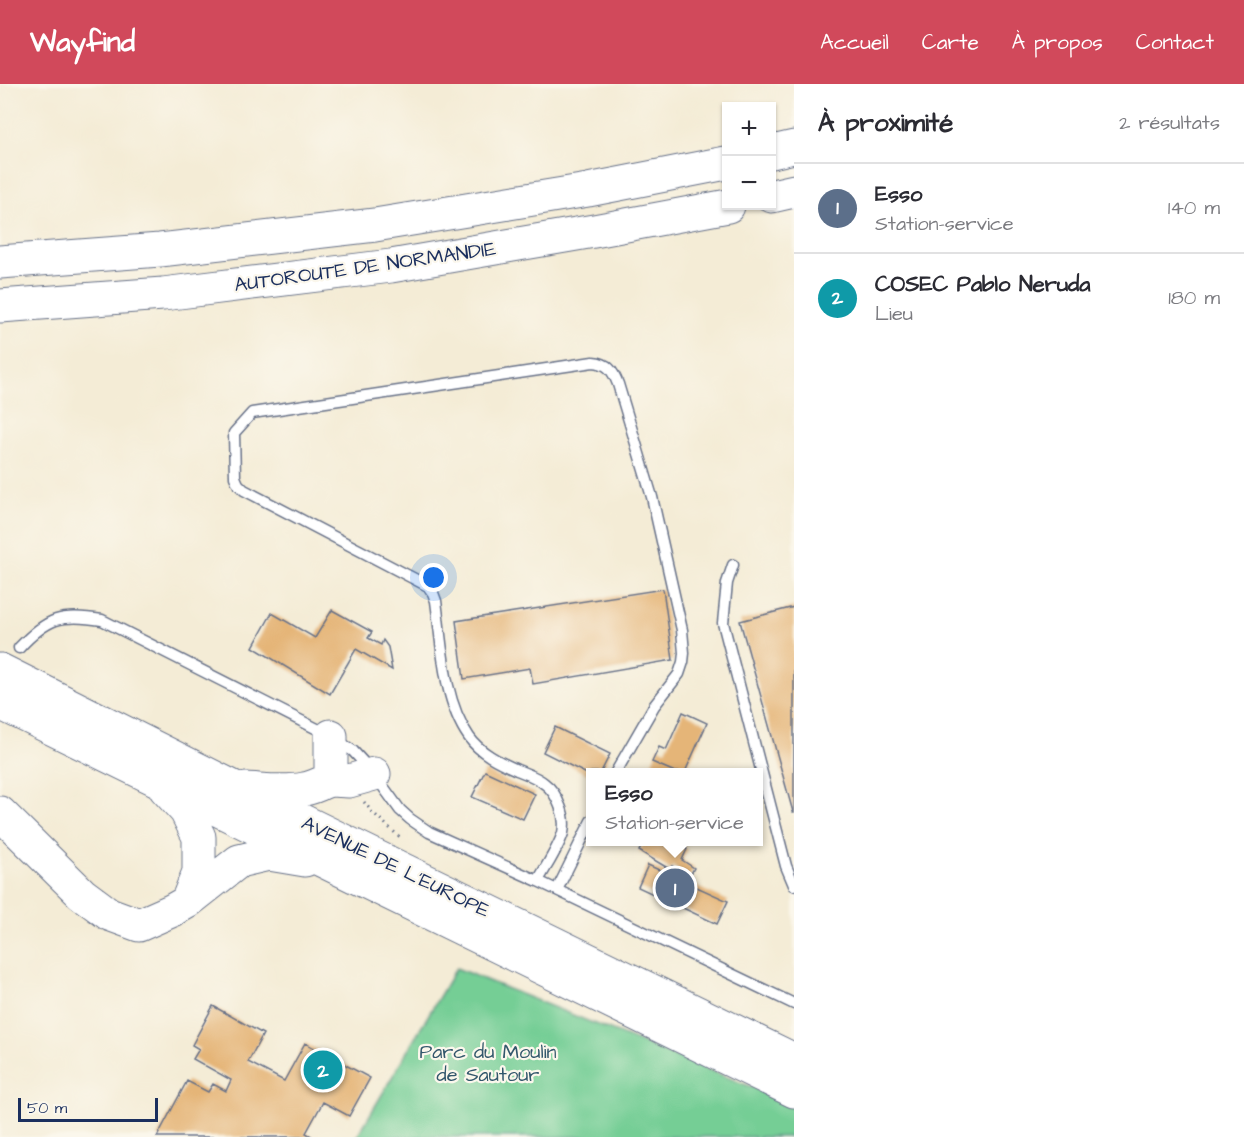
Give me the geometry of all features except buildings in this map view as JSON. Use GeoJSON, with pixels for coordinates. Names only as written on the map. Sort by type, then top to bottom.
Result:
{"type":"FeatureCollection","features":[{"type":"Feature","properties":{"kind":"main road"},"geometry":{"type":"LineString","coordinates":[[776,151],[794,147]]}},
{"type":"Feature","properties":{"kind":"main road","name":"AUTOROUTE DE NORMANDIE"},"geometry":{"type":"LineString","coordinates":[[0,262],[160,250],[375,225],[588,190],[722,164]]}},
{"type":"Feature","properties":{"kind":"main road"},"geometry":{"type":"LineString","coordinates":[[776,195],[794,191]]}},
{"type":"Feature","properties":{"kind":"main road","name":"AUTOROUTE DE NORMANDIE"},"geometry":{"type":"LineString","coordinates":[[0,306],[163,294],[391,266],[722,207]]}},
{"type":"Feature","properties":{"kind":"main road","name":"AVENUE DE L'EUROPE"},"geometry":{"type":"LineString","coordinates":[[10,659],[235,788],[794,1060]]}},
{"type":"Feature","properties":{"kind":"main road","name":"AVENUE DE L'EUROPE"},"geometry":{"type":"LineString","coordinates":[[0,703],[794,1091]]}},
{"type":"Feature","properties":{"kind":"main road"},"geometry":{"type":"LineString","coordinates":[[235,788],[277,791],[305,789],[322,782],[352,778],[331,736]]}},
{"type":"Feature","properties":{"kind":"main road"},"geometry":{"type":"LineString","coordinates":[[158,781],[186,811],[199,837],[198,872],[187,902]]}},
{"type":"Feature","properties":{"kind":"main road"},"geometry":{"type":"LineString","coordinates":[[0,813],[82,894],[109,914],[139,925],[187,902],[239,861],[269,854],[321,861]]}},
{"type":"Feature","properties":{"kind":"lane"},"geometry":{"type":"LineString","coordinates":[[538,881],[563,833],[565,820],[562,809],[556,796],[547,785],[535,777],[498,761],[478,748],[461,725],[449,694],[433,593],[428,586],[244,490],[235,477],[234,433],[252,413],[592,362],[600,362],[607,366],[613,372],[618,384],[652,497],[682,630],[684,653],[679,674],[654,706],[618,768]]}},
{"type":"Feature","properties":{"kind":"lane"},"geometry":{"type":"LineString","coordinates":[[733,565],[727,583],[723,623],[761,768]]}},
{"type":"Feature","properties":{"kind":"lane"},"geometry":{"type":"LineString","coordinates":[[10,659],[32,634],[46,624],[65,617],[102,620],[331,736],[353,750],[352,778],[429,832],[538,881],[794,1004]]}},
{"type":"Feature","properties":{"kind":"lane"},"geometry":{"type":"LineString","coordinates":[[763,777],[786,866],[794,885]]}},
{"type":"Feature","properties":{"kind":"lane"},"geometry":{"type":"LineString","coordinates":[[556,890],[586,831]]}},
{"type":"Feature","properties":{"kind":"path"},"geometry":{"type":"LineString","coordinates":[[352,778],[372,812],[408,844]]}},
{"type":"Feature","properties":{"kind":"green space","name":"Parc du Moulin de Sautour"},"geometry":{"type":"Polygon","coordinates":[[[456,968],[794,1104],[794,1137],[357,1137],[456,968]]]}},
{"type":"Feature","properties":{"kind":"place","name":"Esso"},"geometry":{"type":"Point","coordinates":[675,888]}},
{"type":"Feature","properties":{"kind":"place","name":"COSEC Pablo Neruda"},"geometry":{"type":"Point","coordinates":[323,1070]}}]}
